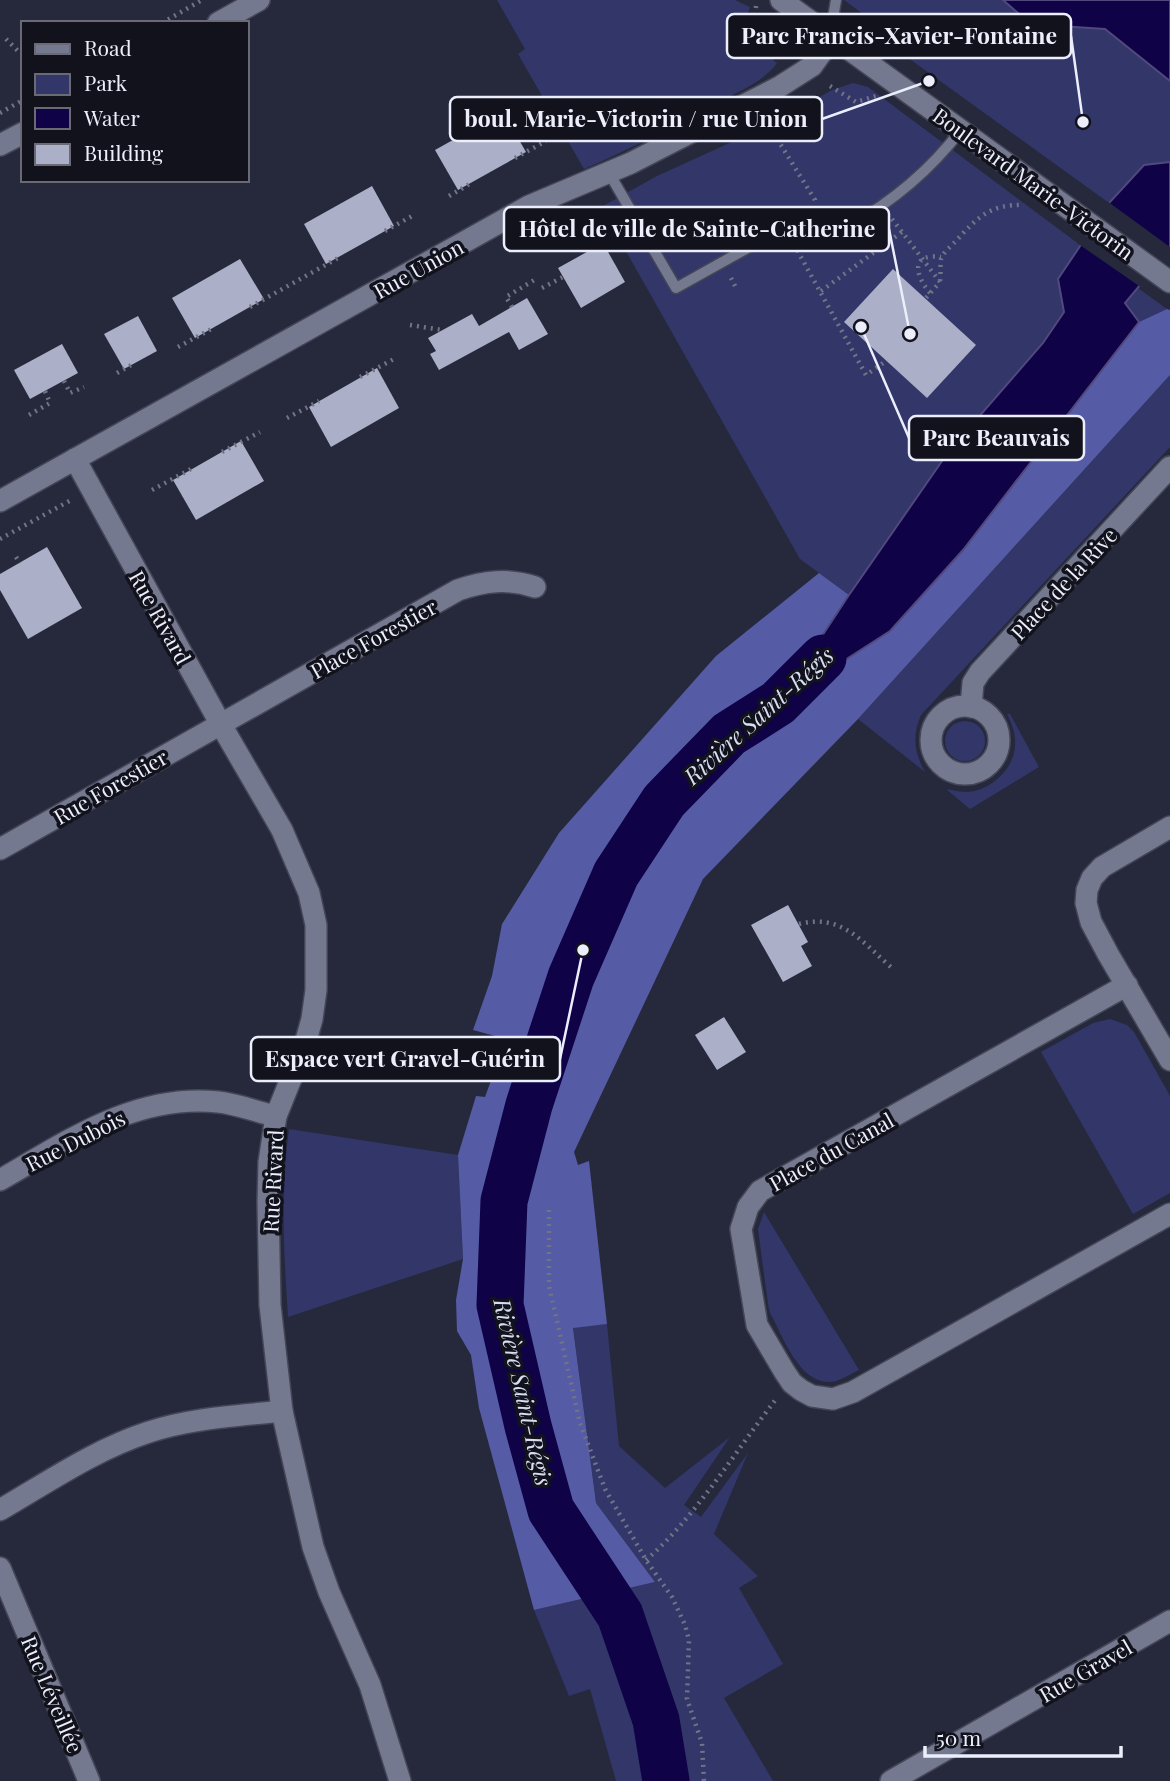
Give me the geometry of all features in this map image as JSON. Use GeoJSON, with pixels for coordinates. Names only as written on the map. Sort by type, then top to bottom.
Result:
{"type":"FeatureCollection","features":[{"type":"Feature","properties":{"kind":"street"},"geometry":{"type":"LineString","coordinates":[[222,21],[259,0]]}},
{"type":"Feature","properties":{"kind":"street","name":"Boulevard Marie-Victorin"},"geometry":{"type":"LineString","coordinates":[[781,0],[1170,282]]}},
{"type":"Feature","properties":{"kind":"street","name":"Rue Union"},"geometry":{"type":"LineString","coordinates":[[0,501],[512,216],[547,198],[609,173],[789,81],[818,59],[830,36]]}},
{"type":"Feature","properties":{"kind":"street"},"geometry":{"type":"LineString","coordinates":[[0,145],[21,134]]}},
{"type":"Feature","properties":{"kind":"street","name":"Rue Rivard"},"geometry":{"type":"LineString","coordinates":[[75,459],[293,853],[309,893],[316,925],[316,990],[312,1019],[297,1067],[276,1116],[269,1162],[270,1305],[282,1410],[313,1546],[329,1592],[370,1685],[400,1781]]}},
{"type":"Feature","properties":{"kind":"street","name":"Place de la Rive"},"geometry":{"type":"LineString","coordinates":[[971,707],[974,683],[980,672],[1170,467]]}},
{"type":"Feature","properties":{"kind":"street","name":"Place Forestier"},"geometry":{"type":"LineString","coordinates":[[219,723],[458,590],[493,581],[521,582],[535,587]]}},
{"type":"Feature","properties":{"kind":"street","name":"Rue Forestier"},"geometry":{"type":"LineString","coordinates":[[0,849],[219,723]]}},
{"type":"Feature","properties":{"kind":"street"},"geometry":{"type":"LineString","coordinates":[[1170,827],[1102,867],[1087,890],[1088,914],[1170,1060]]}},
{"type":"Feature","properties":{"kind":"street","name":"Place du Canal"},"geometry":{"type":"LineString","coordinates":[[1127,985],[760,1191],[748,1207],[741,1229],[757,1325],[792,1383],[812,1396],[833,1399],[853,1392],[1170,1214]]}},
{"type":"Feature","properties":{"kind":"street","name":"Rue Dubois"},"geometry":{"type":"LineString","coordinates":[[0,1180],[92,1128],[143,1108],[203,1101],[219,1102],[276,1116]]}},
{"type":"Feature","properties":{"kind":"street"},"geometry":{"type":"LineString","coordinates":[[0,1510],[98,1454],[149,1432],[176,1424],[282,1410]]}},
{"type":"Feature","properties":{"kind":"street","name":"Rue Léveillée"},"geometry":{"type":"LineString","coordinates":[[0,1568],[89,1781]]}},
{"type":"Feature","properties":{"kind":"street","name":"Rue Gravel"},"geometry":{"type":"LineString","coordinates":[[891,1781],[1170,1621]]}},
{"type":"Feature","properties":{"kind":"lane"},"geometry":{"type":"LineString","coordinates":[[830,36],[836,0]]}},
{"type":"Feature","properties":{"kind":"lane"},"geometry":{"type":"LineString","coordinates":[[609,173],[676,288],[794,222],[809,220],[840,229],[849,226],[923,173],[940,157],[961,130]]}},
{"type":"Feature","properties":{"kind":"path"},"geometry":{"type":"LineString","coordinates":[[165,21],[202,0]]}},
{"type":"Feature","properties":{"kind":"path"},"geometry":{"type":"LineString","coordinates":[[756,6],[754,30],[780,51]]}},
{"type":"Feature","properties":{"kind":"path"},"geometry":{"type":"LineString","coordinates":[[6,39],[19,52]]}},
{"type":"Feature","properties":{"kind":"path"},"geometry":{"type":"LineString","coordinates":[[830,86],[856,102],[882,94]]}},
{"type":"Feature","properties":{"kind":"path"},"geometry":{"type":"LineString","coordinates":[[0,113],[21,101]]}},
{"type":"Feature","properties":{"kind":"path"},"geometry":{"type":"LineString","coordinates":[[766,121],[815,200],[815,206]]}},
{"type":"Feature","properties":{"kind":"path"},"geometry":{"type":"LineString","coordinates":[[515,158],[546,141]]}},
{"type":"Feature","properties":{"kind":"path"},"geometry":{"type":"LineString","coordinates":[[449,197],[473,182]]}},
{"type":"Feature","properties":{"kind":"path"},"geometry":{"type":"LineString","coordinates":[[925,299],[940,282],[941,257],[983,214],[1008,204],[1034,206]]}},
{"type":"Feature","properties":{"kind":"path"},"geometry":{"type":"LineString","coordinates":[[385,231],[414,215]]}},
{"type":"Feature","properties":{"kind":"path"},"geometry":{"type":"LineString","coordinates":[[821,291],[902,232],[940,282]]}},
{"type":"Feature","properties":{"kind":"path"},"geometry":{"type":"LineString","coordinates":[[796,248],[866,375],[886,361]]}},
{"type":"Feature","properties":{"kind":"path"},"geometry":{"type":"LineString","coordinates":[[930,293],[918,274],[918,265],[931,256],[941,257]]}},
{"type":"Feature","properties":{"kind":"path"},"geometry":{"type":"LineString","coordinates":[[250,307],[338,258]]}},
{"type":"Feature","properties":{"kind":"path"},"geometry":{"type":"LineString","coordinates":[[541,288],[563,277]]}},
{"type":"Feature","properties":{"kind":"path"},"geometry":{"type":"LineString","coordinates":[[512,307],[506,297],[536,279]]}},
{"type":"Feature","properties":{"kind":"path"},"geometry":{"type":"LineString","coordinates":[[410,325],[442,330]]}},
{"type":"Feature","properties":{"kind":"path"},"geometry":{"type":"LineString","coordinates":[[178,347],[215,327]]}},
{"type":"Feature","properties":{"kind":"path"},"geometry":{"type":"LineString","coordinates":[[360,377],[394,359]]}},
{"type":"Feature","properties":{"kind":"path"},"geometry":{"type":"LineString","coordinates":[[117,373],[133,364]]}},
{"type":"Feature","properties":{"kind":"path"},"geometry":{"type":"LineString","coordinates":[[64,381],[70,393],[84,387]]}},
{"type":"Feature","properties":{"kind":"path"},"geometry":{"type":"LineString","coordinates":[[29,415],[50,403],[45,391]]}},
{"type":"Feature","properties":{"kind":"path"},"geometry":{"type":"LineString","coordinates":[[287,418],[319,401]]}},
{"type":"Feature","properties":{"kind":"path"},"geometry":{"type":"LineString","coordinates":[[222,452],[260,432]]}},
{"type":"Feature","properties":{"kind":"path"},"geometry":{"type":"LineString","coordinates":[[152,490],[191,470]]}},
{"type":"Feature","properties":{"kind":"path"},"geometry":{"type":"LineString","coordinates":[[0,539],[72,499]]}},
{"type":"Feature","properties":{"kind":"path"},"geometry":{"type":"LineString","coordinates":[[16,557],[20,563]]}},
{"type":"Feature","properties":{"kind":"path"},"geometry":{"type":"LineString","coordinates":[[799,924],[811,921],[833,922],[846,929],[892,968]]}},
{"type":"Feature","properties":{"kind":"path"},"geometry":{"type":"LineString","coordinates":[[549,1210],[549,1286],[580,1423],[605,1489],[646,1560],[672,1597],[685,1625],[689,1640],[687,1699],[702,1744],[704,1781]]}},
{"type":"Feature","properties":{"kind":"path"},"geometry":{"type":"LineString","coordinates":[[646,1560],[670,1538],[692,1511],[779,1395]]}},
{"type":"Feature","properties":{"kind":"green space"},"geometry":{"type":"Polygon","coordinates":[[[497,0],[735,0],[750,7],[747,16],[749,33],[777,53],[773,60],[777,63],[748,87],[584,169],[518,54],[525,49],[497,0]]]}},
{"type":"Feature","properties":{"kind":"green space"},"geometry":{"type":"Polygon","coordinates":[[[844,0],[1003,0],[1048,39],[1060,26],[1105,29],[1170,81],[1170,162],[1144,165],[1109,203],[893,47],[897,39],[844,0]]]}},
{"type":"Feature","properties":{"kind":"green space"},"geometry":{"type":"Polygon","coordinates":[[[853,83],[868,87],[1080,245],[1058,280],[1064,312],[1043,343],[948,451],[849,595],[800,559],[601,207],[657,176],[769,125],[832,90],[853,83]]]}},
{"type":"Feature","properties":{"kind":"green space"},"geometry":{"type":"Polygon","coordinates":[[[1138,288],[1167,309],[1139,322],[1125,303],[1138,288]]]}},
{"type":"Feature","properties":{"kind":"green space"},"geometry":{"type":"Polygon","coordinates":[[[1170,375],[1170,447],[921,715],[916,730],[916,744],[918,758],[925,772],[858,719],[1170,375]]]}},
{"type":"Feature","properties":{"kind":"green space"},"geometry":{"type":"Polygon","coordinates":[[[1007,714],[1010,714],[1039,767],[970,809],[946,789],[965,792],[977,790],[993,783],[1006,770],[1014,754],[1015,742],[1007,714]]]}},
{"type":"Feature","properties":{"kind":"green space"},"geometry":{"type":"Polygon","coordinates":[[[965,721],[979,727],[985,741],[979,755],[965,761],[951,755],[945,741],[951,727],[965,721]]]}},
{"type":"Feature","properties":{"kind":"green space"},"geometry":{"type":"Polygon","coordinates":[[[1110,1019],[1127,1025],[1134,1032],[1170,1096],[1170,1193],[1133,1214],[1041,1052],[1093,1023],[1110,1019]]]}},
{"type":"Feature","properties":{"kind":"green space"},"geometry":{"type":"Polygon","coordinates":[[[289,1129],[458,1155],[463,1259],[288,1317],[284,1200],[289,1129]]]}},
{"type":"Feature","properties":{"kind":"green space"},"geometry":{"type":"Polygon","coordinates":[[[764,1212],[859,1370],[833,1382],[818,1380],[800,1366],[786,1345],[768,1304],[758,1229],[764,1212]]]}},
{"type":"Feature","properties":{"kind":"green space"},"geometry":{"type":"Polygon","coordinates":[[[607,1324],[619,1446],[665,1488],[730,1437],[684,1505],[701,1517],[748,1453],[714,1534],[758,1576],[739,1588],[783,1664],[724,1698],[773,1781],[616,1781],[590,1689],[569,1696],[534,1610],[655,1582],[596,1503],[573,1327],[607,1324]]]}},
{"type":"Feature","properties":{"kind":"shaded area"},"geometry":{"type":"Polygon","coordinates":[[[1170,310],[1170,375],[858,719],[703,879],[574,1152],[578,1165],[589,1161],[607,1324],[573,1328],[596,1503],[655,1582],[534,1610],[479,1408],[471,1355],[457,1331],[456,1300],[463,1259],[458,1155],[476,1096],[485,1097],[506,1039],[473,1030],[492,976],[502,924],[559,833],[716,656],[819,573],[849,595],[779,702],[963,550],[1139,322],[1170,310]]]}},
{"type":"Feature","properties":{"kind":"water"},"geometry":{"type":"Polygon","coordinates":[[[1003,0],[1170,0],[1170,81],[1105,29],[1060,26],[1048,39],[1003,0]]]}},
{"type":"Feature","properties":{"kind":"water"},"geometry":{"type":"Polygon","coordinates":[[[1170,162],[1170,249],[1125,303],[1139,322],[963,550],[890,631],[778,703],[949,451],[1043,343],[1064,312],[1058,279],[1109,203],[1144,165],[1170,162]]]}},
{"type":"Feature","properties":{"kind":"pier"},"geometry":{"type":"Polygon","coordinates":[[[1107,201],[1170,247],[1170,254],[1142,288],[1077,243],[1107,201]]]}},
{"type":"Feature","properties":{"kind":"building"},"geometry":{"type":"Polygon","coordinates":[[[503,112],[526,152],[458,190],[435,150],[503,112]]]}},
{"type":"Feature","properties":{"kind":"building"},"geometry":{"type":"Polygon","coordinates":[[[372,186],[394,226],[326,264],[304,224],[372,186]]]}},
{"type":"Feature","properties":{"kind":"building"},"geometry":{"type":"Polygon","coordinates":[[[603,243],[625,282],[581,308],[558,268],[603,243]]]}},
{"type":"Feature","properties":{"kind":"building"},"geometry":{"type":"Polygon","coordinates":[[[240,259],[264,299],[195,338],[172,298],[240,259]]]}},
{"type":"Feature","properties":{"kind":"building"},"geometry":{"type":"Polygon","coordinates":[[[893,269],[976,345],[927,398],[844,322],[893,269]]]}},
{"type":"Feature","properties":{"kind":"building"},"geometry":{"type":"Polygon","coordinates":[[[527,298],[548,334],[519,350],[509,332],[439,370],[430,354],[436,351],[428,338],[472,314],[479,326],[527,298]]]}},
{"type":"Feature","properties":{"kind":"building"},"geometry":{"type":"Polygon","coordinates":[[[138,316],[157,351],[124,369],[104,334],[138,316]]]}},
{"type":"Feature","properties":{"kind":"building"},"geometry":{"type":"Polygon","coordinates":[[[62,344],[78,373],[30,399],[14,370],[62,344]]]}},
{"type":"Feature","properties":{"kind":"building"},"geometry":{"type":"Polygon","coordinates":[[[377,368],[399,408],[331,447],[309,407],[377,368]]]}},
{"type":"Feature","properties":{"kind":"building"},"geometry":{"type":"Polygon","coordinates":[[[241,441],[264,481],[196,520],[173,480],[241,441]]]}},
{"type":"Feature","properties":{"kind":"building"},"geometry":{"type":"Polygon","coordinates":[[[47,547],[82,608],[28,639],[0,590],[0,574],[47,547]]]}},
{"type":"Feature","properties":{"kind":"building"},"geometry":{"type":"Polygon","coordinates":[[[788,905],[808,942],[801,946],[812,966],[783,982],[751,925],[788,905]]]}},
{"type":"Feature","properties":{"kind":"building"},"geometry":{"type":"Polygon","coordinates":[[[724,1017],[746,1052],[717,1070],[695,1035],[724,1017]]]}},
{"type":"Feature","properties":{"kind":"waterway","name":"Rivière Saint-Régis"},"geometry":{"type":"LineString","coordinates":[[666,1781],[656,1720],[620,1615],[551,1510],[500,1305],[504,1201],[529,1105],[571,977],[616,874],[664,801],[729,734],[778,703],[823,658]]}},
{"type":"Feature","properties":{"kind":"place","name":"boul. Marie-Victorin / rue Union"},"geometry":{"type":"Point","coordinates":[929,81]}},
{"type":"Feature","properties":{"kind":"place","name":"Parc Francis-Xavier-Fontaine"},"geometry":{"type":"Point","coordinates":[1083,122]}},
{"type":"Feature","properties":{"kind":"place","name":"Parc Beauvais"},"geometry":{"type":"Point","coordinates":[861,327]}},
{"type":"Feature","properties":{"kind":"place","name":"Hôtel de ville de Sainte-Catherine"},"geometry":{"type":"Point","coordinates":[910,334]}},
{"type":"Feature","properties":{"kind":"place","name":"Espace vert Gravel-Guérin"},"geometry":{"type":"Point","coordinates":[583,950]}}]}
